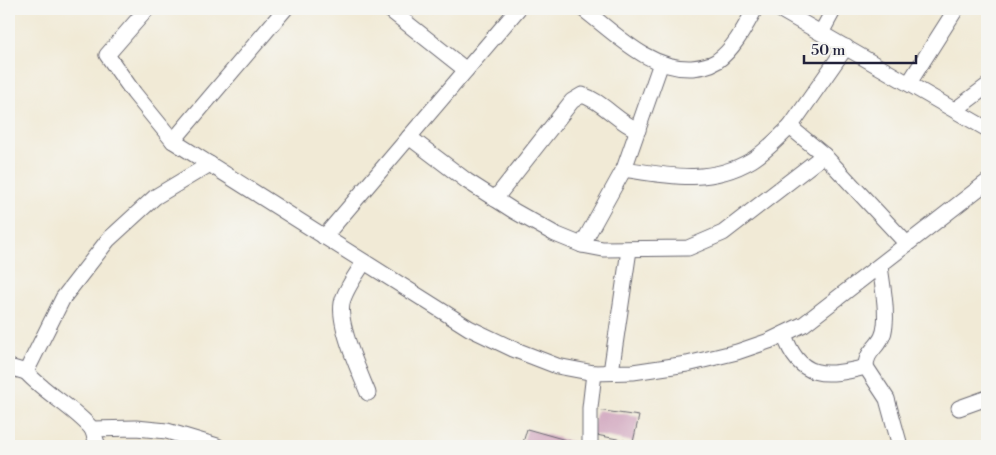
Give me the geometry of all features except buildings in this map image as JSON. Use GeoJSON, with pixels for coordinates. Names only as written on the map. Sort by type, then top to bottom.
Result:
{"type":"FeatureCollection","features":[{"type":"Feature","properties":{"kind":"street"},"geometry":{"type":"LineString","coordinates":[[148,9],[107,55],[134,93],[173,140],[469,328],[513,349],[557,366],[594,373],[632,372],[687,364],[737,352],[784,334],[804,324],[987,183]]}},
{"type":"Feature","properties":{"kind":"street"},"geometry":{"type":"LineString","coordinates":[[173,140],[285,9]]}},
{"type":"Feature","properties":{"kind":"street"},"geometry":{"type":"LineString","coordinates":[[388,9],[466,70]]}},
{"type":"Feature","properties":{"kind":"street"},"geometry":{"type":"LineString","coordinates":[[324,236],[518,9]]}},
{"type":"Feature","properties":{"kind":"street"},"geometry":{"type":"LineString","coordinates":[[583,9],[646,56],[670,67],[685,68],[704,67],[717,62],[730,49],[756,9]]}},
{"type":"Feature","properties":{"kind":"street"},"geometry":{"type":"LineString","coordinates":[[779,9],[987,129]]}},
{"type":"Feature","properties":{"kind":"street"},"geometry":{"type":"LineString","coordinates":[[821,33],[834,9]]}},
{"type":"Feature","properties":{"kind":"street"},"geometry":{"type":"LineString","coordinates":[[909,83],[956,9]]}},
{"type":"Feature","properties":{"kind":"street"},"geometry":{"type":"LineString","coordinates":[[624,169],[674,176],[706,177],[752,160],[790,127],[846,47]]}},
{"type":"Feature","properties":{"kind":"street"},"geometry":{"type":"LineString","coordinates":[[582,245],[624,169],[662,63]]}},
{"type":"Feature","properties":{"kind":"street"},"geometry":{"type":"LineString","coordinates":[[955,110],[987,86]]}},
{"type":"Feature","properties":{"kind":"street"},"geometry":{"type":"LineString","coordinates":[[495,199],[572,101],[582,95],[591,98],[626,126],[638,130]]}},
{"type":"Feature","properties":{"kind":"street"},"geometry":{"type":"LineString","coordinates":[[790,127],[824,155],[907,244]]}},
{"type":"Feature","properties":{"kind":"street"},"geometry":{"type":"LineString","coordinates":[[409,137],[495,199],[555,234],[582,245],[603,249],[688,248],[723,232],[824,155]]}},
{"type":"Feature","properties":{"kind":"street"},"geometry":{"type":"LineString","coordinates":[[26,372],[63,298],[108,240],[155,196],[210,164]]}},
{"type":"Feature","properties":{"kind":"street"},"geometry":{"type":"LineString","coordinates":[[611,372],[629,250]]}},
{"type":"Feature","properties":{"kind":"street"},"geometry":{"type":"LineString","coordinates":[[364,262],[342,302],[342,316],[350,346],[368,393]]}},
{"type":"Feature","properties":{"kind":"street"},"geometry":{"type":"LineString","coordinates":[[880,266],[884,325],[882,337],[866,357],[866,367],[887,399],[900,446]]}},
{"type":"Feature","properties":{"kind":"street"},"geometry":{"type":"LineString","coordinates":[[784,334],[789,350],[799,364],[815,374],[840,374],[866,367]]}},
{"type":"Feature","properties":{"kind":"street"},"geometry":{"type":"LineString","coordinates":[[9,367],[26,372],[40,388],[80,416],[92,430],[98,446]]}},
{"type":"Feature","properties":{"kind":"street"},"geometry":{"type":"LineString","coordinates":[[590,446],[590,408],[594,373]]}},
{"type":"Feature","properties":{"kind":"street"},"geometry":{"type":"LineString","coordinates":[[959,408],[987,398]]}},
{"type":"Feature","properties":{"kind":"street"},"geometry":{"type":"LineString","coordinates":[[92,430],[136,428],[167,432],[217,446]]}}]}
